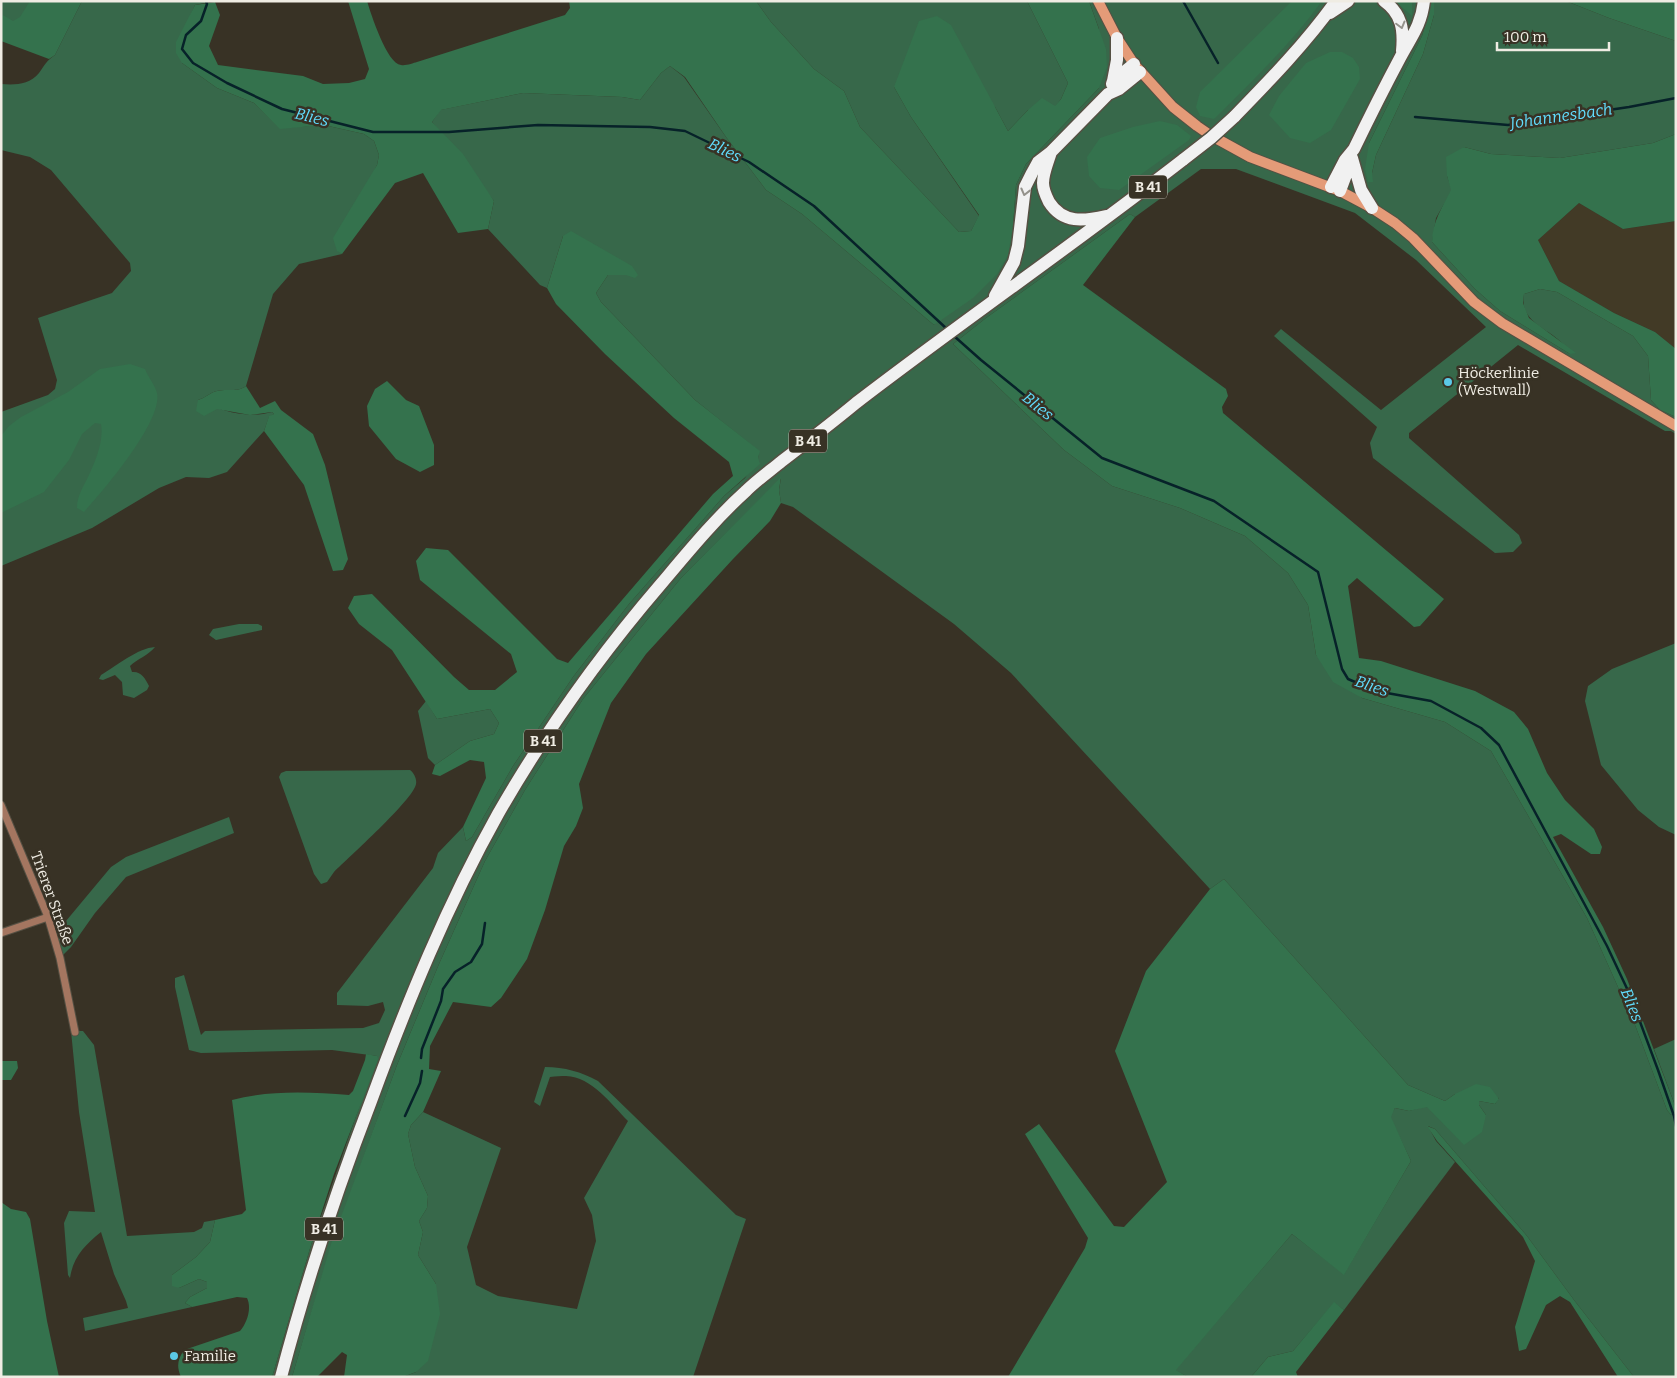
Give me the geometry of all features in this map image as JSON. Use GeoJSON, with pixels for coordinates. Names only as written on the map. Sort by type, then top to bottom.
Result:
{"type":"FeatureCollection","features":[{"type":"Feature","properties":{"kind":"highway","name":"B 41"},"geometry":{"type":"LineString","coordinates":[[282,1377],[318,1247],[398,1030],[456,896],[498,814],[533,756],[580,686],[635,614],[746,490],[855,404],[990,302],[1113,214],[1211,138],[1278,71],[1336,1]]}},
{"type":"Feature","properties":{"kind":"highway"},"geometry":{"type":"LineString","coordinates":[[1324,17],[1348,1]]}},
{"type":"Feature","properties":{"kind":"highway"},"geometry":{"type":"LineString","coordinates":[[1384,1],[1397,13],[1402,22],[1402,55]]}},
{"type":"Feature","properties":{"kind":"highway"},"geometry":{"type":"LineString","coordinates":[[1335,189],[1414,34],[1423,12],[1424,1]]}},
{"type":"Feature","properties":{"kind":"highway"},"geometry":{"type":"LineString","coordinates":[[1108,94],[1113,81],[1117,60],[1117,38]]}},
{"type":"Feature","properties":{"kind":"highway"},"geometry":{"type":"LineString","coordinates":[[1113,81],[1137,68]]}},
{"type":"Feature","properties":{"kind":"highway"},"geometry":{"type":"LineString","coordinates":[[990,302],[1014,262],[1018,246],[1025,187],[1038,162],[1051,152],[1108,94],[1119,89],[1137,68]]}},
{"type":"Feature","properties":{"kind":"highway"},"geometry":{"type":"LineString","coordinates":[[1051,152],[1043,183],[1045,194],[1061,216],[1074,220],[1089,220],[1113,214]]}},
{"type":"Feature","properties":{"kind":"highway"},"geometry":{"type":"LineString","coordinates":[[1353,153],[1361,190],[1372,208]]}},
{"type":"Feature","properties":{"kind":"main road"},"geometry":{"type":"LineString","coordinates":[[1098,1],[1117,38],[1137,68],[1173,107],[1210,135],[1250,157],[1335,189],[1372,208],[1413,238],[1474,302],[1502,323],[1676,426]]}},
{"type":"Feature","properties":{"kind":"street","name":"Trierer Straße"},"geometry":{"type":"LineString","coordinates":[[1,805],[48,917],[62,968],[75,1032]]}},
{"type":"Feature","properties":{"kind":"street"},"geometry":{"type":"LineString","coordinates":[[1,933],[48,917]]}},
{"type":"Feature","properties":{"kind":"shaded area"},"geometry":{"type":"Polygon","coordinates":[[[1579,203],[1623,229],[1676,221],[1676,349],[1655,332],[1614,313],[1559,281],[1538,240],[1579,203]]]}},
{"type":"Feature","properties":{"kind":"green space"},"geometry":{"type":"Polygon","coordinates":[[[1,1],[49,1],[1,33],[1,1]]]}},
{"type":"Feature","properties":{"kind":"green space"},"geometry":{"type":"Polygon","coordinates":[[[30,1],[82,1],[55,55],[49,59],[1,41],[1,14],[13,21],[20,17],[30,1]]]}},
{"type":"Feature","properties":{"kind":"green space"},"geometry":{"type":"Polygon","coordinates":[[[82,1],[215,1],[195,5],[187,23],[182,63],[217,88],[254,103],[280,128],[324,125],[364,134],[374,141],[379,155],[377,165],[337,250],[342,254],[299,264],[273,294],[246,386],[236,390],[221,390],[198,400],[234,413],[253,415],[272,412],[274,414],[269,417],[264,431],[227,472],[209,478],[186,477],[159,488],[92,528],[1,566],[1,412],[48,395],[55,389],[57,380],[38,318],[112,293],[131,271],[130,263],[51,170],[30,157],[1,150],[1,84],[26,82],[39,73],[55,55],[82,1]]]}},
{"type":"Feature","properties":{"kind":"green space"},"geometry":{"type":"Polygon","coordinates":[[[348,1],[367,1],[376,27],[390,56],[401,65],[407,65],[565,15],[570,8],[569,1],[756,1],[771,22],[814,69],[844,91],[860,127],[959,232],[971,231],[979,215],[911,117],[894,87],[919,21],[937,16],[951,25],[1008,131],[1042,98],[1055,106],[1061,99],[1068,83],[1027,1],[1089,1],[1106,49],[1107,67],[1099,88],[1026,164],[1016,185],[1013,226],[1008,255],[997,274],[973,298],[934,325],[802,214],[766,190],[726,137],[685,77],[670,66],[661,73],[640,100],[622,97],[523,93],[441,110],[432,122],[463,154],[494,201],[488,229],[458,233],[423,173],[395,183],[342,254],[337,251],[333,238],[377,165],[379,155],[374,141],[364,134],[324,125],[280,129],[254,103],[217,88],[182,63],[176,53],[176,42],[195,5],[215,2],[220,15],[209,46],[218,65],[303,76],[323,84],[349,83],[365,79],[369,69],[348,1]]]}},
{"type":"Feature","properties":{"kind":"green space"},"geometry":{"type":"Polygon","coordinates":[[[756,1],[1027,1],[1068,83],[1055,107],[1028,110],[1008,131],[995,107],[894,87],[911,117],[979,216],[971,231],[959,232],[860,127],[844,91],[814,69],[771,22],[756,1]]]}},
{"type":"Feature","properties":{"kind":"green space"},"geometry":{"type":"Polygon","coordinates":[[[1089,1],[1430,1],[1422,36],[1369,143],[1372,182],[1376,155],[1423,54],[1434,15],[1434,1],[1566,1],[1676,41],[1676,134],[1653,143],[1560,158],[1491,154],[1464,147],[1447,176],[1452,190],[1436,218],[1432,242],[1475,289],[1500,311],[1570,354],[1565,346],[1527,314],[1524,305],[1524,294],[1540,289],[1557,292],[1633,336],[1648,356],[1651,400],[1660,410],[1676,417],[1676,434],[1671,431],[1665,431],[1518,345],[1409,433],[1409,438],[1519,535],[1522,543],[1513,552],[1495,553],[1373,458],[1370,443],[1377,427],[1274,336],[1281,329],[1381,410],[1486,327],[1416,260],[1355,213],[1236,169],[1201,169],[1135,217],[1130,214],[953,344],[1064,450],[1112,486],[1180,508],[1245,536],[1288,573],[1308,605],[1316,655],[1362,698],[1445,722],[1491,751],[1587,918],[1635,1025],[1667,1110],[1671,1115],[1676,1111],[1676,1377],[1634,1377],[1527,1236],[1435,1129],[1428,1126],[1436,1141],[1455,1162],[1344,1310],[1334,1303],[1293,1351],[1268,1357],[1251,1377],[1188,1377],[1175,1370],[1292,1234],[1344,1274],[1411,1161],[1390,1117],[1395,1108],[1409,1111],[1426,1106],[1486,1115],[1479,1105],[1479,1101],[1495,1104],[1499,1098],[1455,1094],[1445,1101],[1408,1085],[1224,879],[1210,889],[1011,673],[954,624],[793,507],[781,503],[779,490],[781,478],[681,578],[583,699],[525,790],[485,861],[397,1065],[332,1244],[292,1377],[272,1377],[311,1245],[377,1056],[332,1050],[201,1053],[189,1050],[175,987],[175,978],[184,975],[201,1035],[205,1031],[363,1028],[379,1023],[385,1010],[383,1002],[368,1006],[337,1005],[337,993],[433,868],[438,853],[463,827],[466,841],[472,837],[513,766],[573,677],[629,604],[724,496],[745,478],[758,458],[759,451],[695,400],[601,302],[596,293],[608,275],[626,275],[563,236],[547,288],[540,285],[488,229],[494,201],[432,122],[440,110],[523,93],[622,97],[640,100],[661,73],[670,66],[684,77],[766,190],[802,214],[934,325],[1013,226],[1016,185],[1026,164],[1099,88],[1099,29],[1089,1]]]}},
{"type":"Feature","properties":{"kind":"green space"},"geometry":{"type":"Polygon","coordinates":[[[1292,1],[1322,1],[1284,47],[1214,119],[1200,116],[1196,107],[1200,92],[1292,1]]]}},
{"type":"Feature","properties":{"kind":"green space"},"geometry":{"type":"Polygon","coordinates":[[[1395,1],[1412,1],[1412,16],[1395,1]]]}},
{"type":"Feature","properties":{"kind":"green space"},"geometry":{"type":"Polygon","coordinates":[[[1430,1],[1434,1],[1434,15],[1423,54],[1376,155],[1372,173],[1373,182],[1368,182],[1365,169],[1369,143],[1422,36],[1430,1]]]}},
{"type":"Feature","properties":{"kind":"green space"},"geometry":{"type":"Polygon","coordinates":[[[1566,1],[1676,1],[1676,41],[1609,18],[1566,1]]]}},
{"type":"Feature","properties":{"kind":"green space"},"geometry":{"type":"Polygon","coordinates":[[[1330,52],[1342,52],[1353,58],[1359,67],[1360,79],[1331,130],[1310,143],[1290,138],[1269,115],[1279,96],[1306,63],[1330,52]]]}},
{"type":"Feature","properties":{"kind":"green space"},"geometry":{"type":"Polygon","coordinates":[[[1160,121],[1177,125],[1191,136],[1189,140],[1119,190],[1100,188],[1089,176],[1087,157],[1100,138],[1133,127],[1160,121]]]}},
{"type":"Feature","properties":{"kind":"green space"},"geometry":{"type":"Polygon","coordinates":[[[1676,134],[1676,221],[1623,229],[1579,203],[1538,240],[1559,281],[1614,313],[1655,332],[1676,349],[1676,417],[1660,410],[1651,400],[1648,356],[1633,336],[1557,292],[1540,289],[1524,294],[1523,303],[1529,318],[1576,353],[1570,354],[1500,311],[1475,289],[1432,242],[1432,235],[1441,208],[1451,190],[1447,176],[1446,157],[1464,147],[1491,154],[1560,158],[1653,143],[1676,134]]]}},
{"type":"Feature","properties":{"kind":"green space"},"geometry":{"type":"Polygon","coordinates":[[[1130,214],[1135,217],[1083,285],[1226,389],[1228,396],[1222,407],[1223,413],[1444,599],[1420,626],[1414,627],[1357,578],[1348,586],[1359,658],[1381,661],[1475,691],[1514,712],[1528,729],[1547,773],[1565,800],[1594,829],[1602,847],[1600,854],[1591,854],[1561,834],[1553,837],[1603,927],[1627,979],[1676,1108],[1676,1111],[1671,1115],[1667,1110],[1635,1025],[1587,918],[1491,751],[1445,722],[1362,698],[1333,682],[1316,655],[1308,605],[1288,573],[1245,536],[1180,508],[1112,486],[1064,450],[953,344],[1130,214]]]}},
{"type":"Feature","properties":{"kind":"green space"},"geometry":{"type":"Polygon","coordinates":[[[571,231],[632,266],[638,275],[635,278],[626,275],[608,275],[596,293],[601,302],[695,400],[760,451],[758,458],[760,464],[724,496],[629,604],[573,677],[513,766],[472,837],[466,841],[463,827],[486,778],[484,762],[470,760],[440,776],[432,774],[435,765],[470,741],[494,734],[499,723],[490,709],[437,719],[392,650],[359,624],[348,608],[354,596],[372,594],[469,690],[495,690],[517,672],[511,654],[420,580],[416,561],[426,548],[448,550],[557,659],[568,663],[713,494],[733,476],[729,462],[674,418],[605,354],[556,304],[547,288],[563,236],[571,231]]]}},
{"type":"Feature","properties":{"kind":"green space"},"geometry":{"type":"Polygon","coordinates":[[[130,364],[145,369],[157,393],[156,405],[142,437],[117,473],[93,502],[84,512],[77,508],[79,495],[99,450],[102,430],[101,424],[95,423],[82,434],[69,460],[44,492],[1,513],[1,436],[9,426],[21,417],[68,392],[100,369],[130,364]]]}},
{"type":"Feature","properties":{"kind":"green space"},"geometry":{"type":"Polygon","coordinates":[[[387,381],[406,400],[419,406],[434,445],[434,465],[420,472],[396,459],[369,426],[367,406],[375,389],[387,381]]]}},
{"type":"Feature","properties":{"kind":"green space"},"geometry":{"type":"Polygon","coordinates":[[[246,386],[260,408],[275,401],[281,410],[313,434],[325,465],[348,559],[343,570],[333,571],[304,485],[264,431],[269,416],[274,414],[272,412],[250,415],[217,409],[204,416],[196,411],[198,400],[212,393],[221,390],[236,390],[246,386]]]}},
{"type":"Feature","properties":{"kind":"green space"},"geometry":{"type":"Polygon","coordinates":[[[781,477],[779,490],[781,503],[770,521],[646,654],[611,703],[579,784],[583,808],[576,826],[564,846],[545,910],[527,959],[501,998],[491,1007],[453,1002],[430,1046],[429,1069],[441,1071],[423,1112],[411,1125],[408,1134],[415,1167],[428,1196],[427,1208],[419,1221],[423,1232],[418,1255],[436,1284],[440,1314],[428,1361],[416,1372],[403,1377],[344,1377],[347,1355],[342,1352],[317,1377],[292,1377],[331,1244],[397,1065],[485,861],[525,790],[583,699],[681,578],[781,477]]]}},
{"type":"Feature","properties":{"kind":"green space"},"geometry":{"type":"Polygon","coordinates":[[[239,624],[258,624],[262,626],[262,630],[216,640],[209,635],[213,629],[239,624]]]}},
{"type":"Feature","properties":{"kind":"green space"},"geometry":{"type":"Polygon","coordinates":[[[1676,643],[1676,835],[1659,827],[1638,810],[1601,765],[1585,701],[1588,686],[1612,669],[1676,643]]]}},
{"type":"Feature","properties":{"kind":"green space"},"geometry":{"type":"Polygon","coordinates":[[[155,647],[130,666],[132,672],[140,674],[149,686],[147,690],[134,698],[123,695],[122,682],[115,675],[103,680],[99,679],[101,675],[127,658],[148,648],[155,647]]]}},
{"type":"Feature","properties":{"kind":"green space"},"geometry":{"type":"Polygon","coordinates":[[[426,701],[437,719],[490,709],[499,723],[494,734],[470,741],[435,765],[428,758],[418,711],[426,701]]]}},
{"type":"Feature","properties":{"kind":"green space"},"geometry":{"type":"Polygon","coordinates":[[[410,770],[416,780],[412,792],[379,828],[334,872],[327,882],[321,884],[314,874],[279,777],[281,773],[286,771],[410,770]]]}},
{"type":"Feature","properties":{"kind":"green space"},"geometry":{"type":"Polygon","coordinates":[[[229,817],[234,833],[126,877],[62,956],[56,933],[111,867],[126,857],[229,817]]]}},
{"type":"Feature","properties":{"kind":"green space"},"geometry":{"type":"Polygon","coordinates":[[[1224,879],[1408,1085],[1445,1101],[1476,1084],[1490,1087],[1499,1099],[1495,1104],[1479,1101],[1479,1105],[1486,1115],[1482,1132],[1464,1145],[1427,1107],[1409,1111],[1395,1108],[1391,1117],[1411,1161],[1344,1275],[1292,1234],[1176,1370],[1188,1377],[1008,1377],[1085,1248],[1088,1238],[1025,1134],[1039,1124],[1114,1226],[1124,1227],[1167,1182],[1115,1051],[1146,971],[1210,889],[1224,879]]]}},
{"type":"Feature","properties":{"kind":"green space"},"geometry":{"type":"Polygon","coordinates":[[[71,1031],[83,1031],[94,1045],[127,1236],[194,1232],[202,1228],[204,1222],[215,1220],[210,1242],[196,1257],[172,1275],[179,1288],[199,1279],[207,1282],[207,1288],[190,1297],[185,1303],[192,1307],[85,1331],[83,1318],[128,1308],[114,1274],[101,1232],[81,1252],[74,1264],[70,1278],[68,1275],[64,1223],[69,1211],[95,1212],[79,1112],[71,1031]]]}},
{"type":"Feature","properties":{"kind":"green space"},"geometry":{"type":"Polygon","coordinates":[[[1676,1039],[1676,1108],[1654,1049],[1676,1039]]]}},
{"type":"Feature","properties":{"kind":"green space"},"geometry":{"type":"Polygon","coordinates":[[[366,1054],[377,1056],[378,1059],[334,1174],[272,1377],[181,1377],[178,1363],[184,1350],[240,1331],[248,1315],[249,1306],[247,1298],[237,1297],[192,1307],[185,1303],[190,1297],[207,1288],[207,1282],[199,1279],[179,1288],[172,1286],[172,1275],[196,1257],[210,1242],[215,1220],[242,1214],[246,1210],[232,1100],[275,1093],[349,1095],[353,1091],[366,1054]]]}},
{"type":"Feature","properties":{"kind":"green space"},"geometry":{"type":"Polygon","coordinates":[[[1,1061],[17,1061],[18,1068],[11,1080],[1,1080],[1,1061]]]}},
{"type":"Feature","properties":{"kind":"green space"},"geometry":{"type":"Polygon","coordinates":[[[545,1067],[573,1071],[598,1081],[736,1215],[746,1219],[693,1377],[403,1377],[416,1372],[436,1284],[418,1255],[423,1232],[419,1221],[427,1208],[428,1196],[415,1167],[408,1134],[411,1125],[423,1112],[501,1148],[467,1247],[476,1285],[498,1296],[577,1309],[596,1241],[592,1215],[584,1198],[628,1121],[593,1086],[584,1081],[566,1076],[550,1077],[540,1106],[534,1102],[545,1067]]]}},
{"type":"Feature","properties":{"kind":"green space"},"geometry":{"type":"Polygon","coordinates":[[[1427,1126],[1435,1129],[1527,1236],[1634,1377],[1618,1377],[1570,1302],[1560,1296],[1546,1305],[1526,1349],[1519,1351],[1515,1327],[1535,1261],[1523,1237],[1437,1141],[1427,1126]]]}},
{"type":"Feature","properties":{"kind":"green space"},"geometry":{"type":"Polygon","coordinates":[[[1,1202],[11,1209],[26,1212],[30,1219],[47,1321],[59,1377],[1,1377],[1,1202]]]}},
{"type":"Feature","properties":{"kind":"green space"},"geometry":{"type":"Polygon","coordinates":[[[1334,1302],[1344,1310],[1296,1372],[1298,1377],[1251,1377],[1268,1357],[1293,1351],[1334,1302]]]}},
{"type":"Feature","properties":{"kind":"waterway","name":"Blies"},"geometry":{"type":"LineString","coordinates":[[206,1],[207,4],[201,21],[186,35],[182,49],[193,63],[227,83],[282,109],[373,132],[449,132],[538,125],[650,127],[685,131],[749,162],[814,206],[947,329]]}},
{"type":"Feature","properties":{"kind":"waterway","name":"Johannesbach"},"geometry":{"type":"LineString","coordinates":[[1183,1],[1218,63]]}},
{"type":"Feature","properties":{"kind":"waterway","name":"Johannesbach"},"geometry":{"type":"LineString","coordinates":[[1415,117],[1508,125],[1676,98]]}},
{"type":"Feature","properties":{"kind":"waterway","name":"Blies"},"geometry":{"type":"LineString","coordinates":[[954,336],[1102,458],[1214,501],[1318,572],[1342,669],[1348,679],[1376,691],[1431,701],[1481,728],[1499,745],[1607,946],[1630,995],[1658,1070],[1676,1126]]}},
{"type":"Feature","properties":{"kind":"waterway"},"geometry":{"type":"LineString","coordinates":[[421,1058],[422,1049],[441,1001],[443,989],[455,972],[471,962],[482,944],[485,923]]}},
{"type":"Feature","properties":{"kind":"waterway"},"geometry":{"type":"LineString","coordinates":[[405,1116],[420,1083],[422,1071]]}},
{"type":"Feature","properties":{"kind":"place","name":"Höckerlinie (Westwall)"},"geometry":{"type":"Point","coordinates":[1448,382]}},
{"type":"Feature","properties":{"kind":"place","name":"Familie"},"geometry":{"type":"Point","coordinates":[174,1356]}}]}
